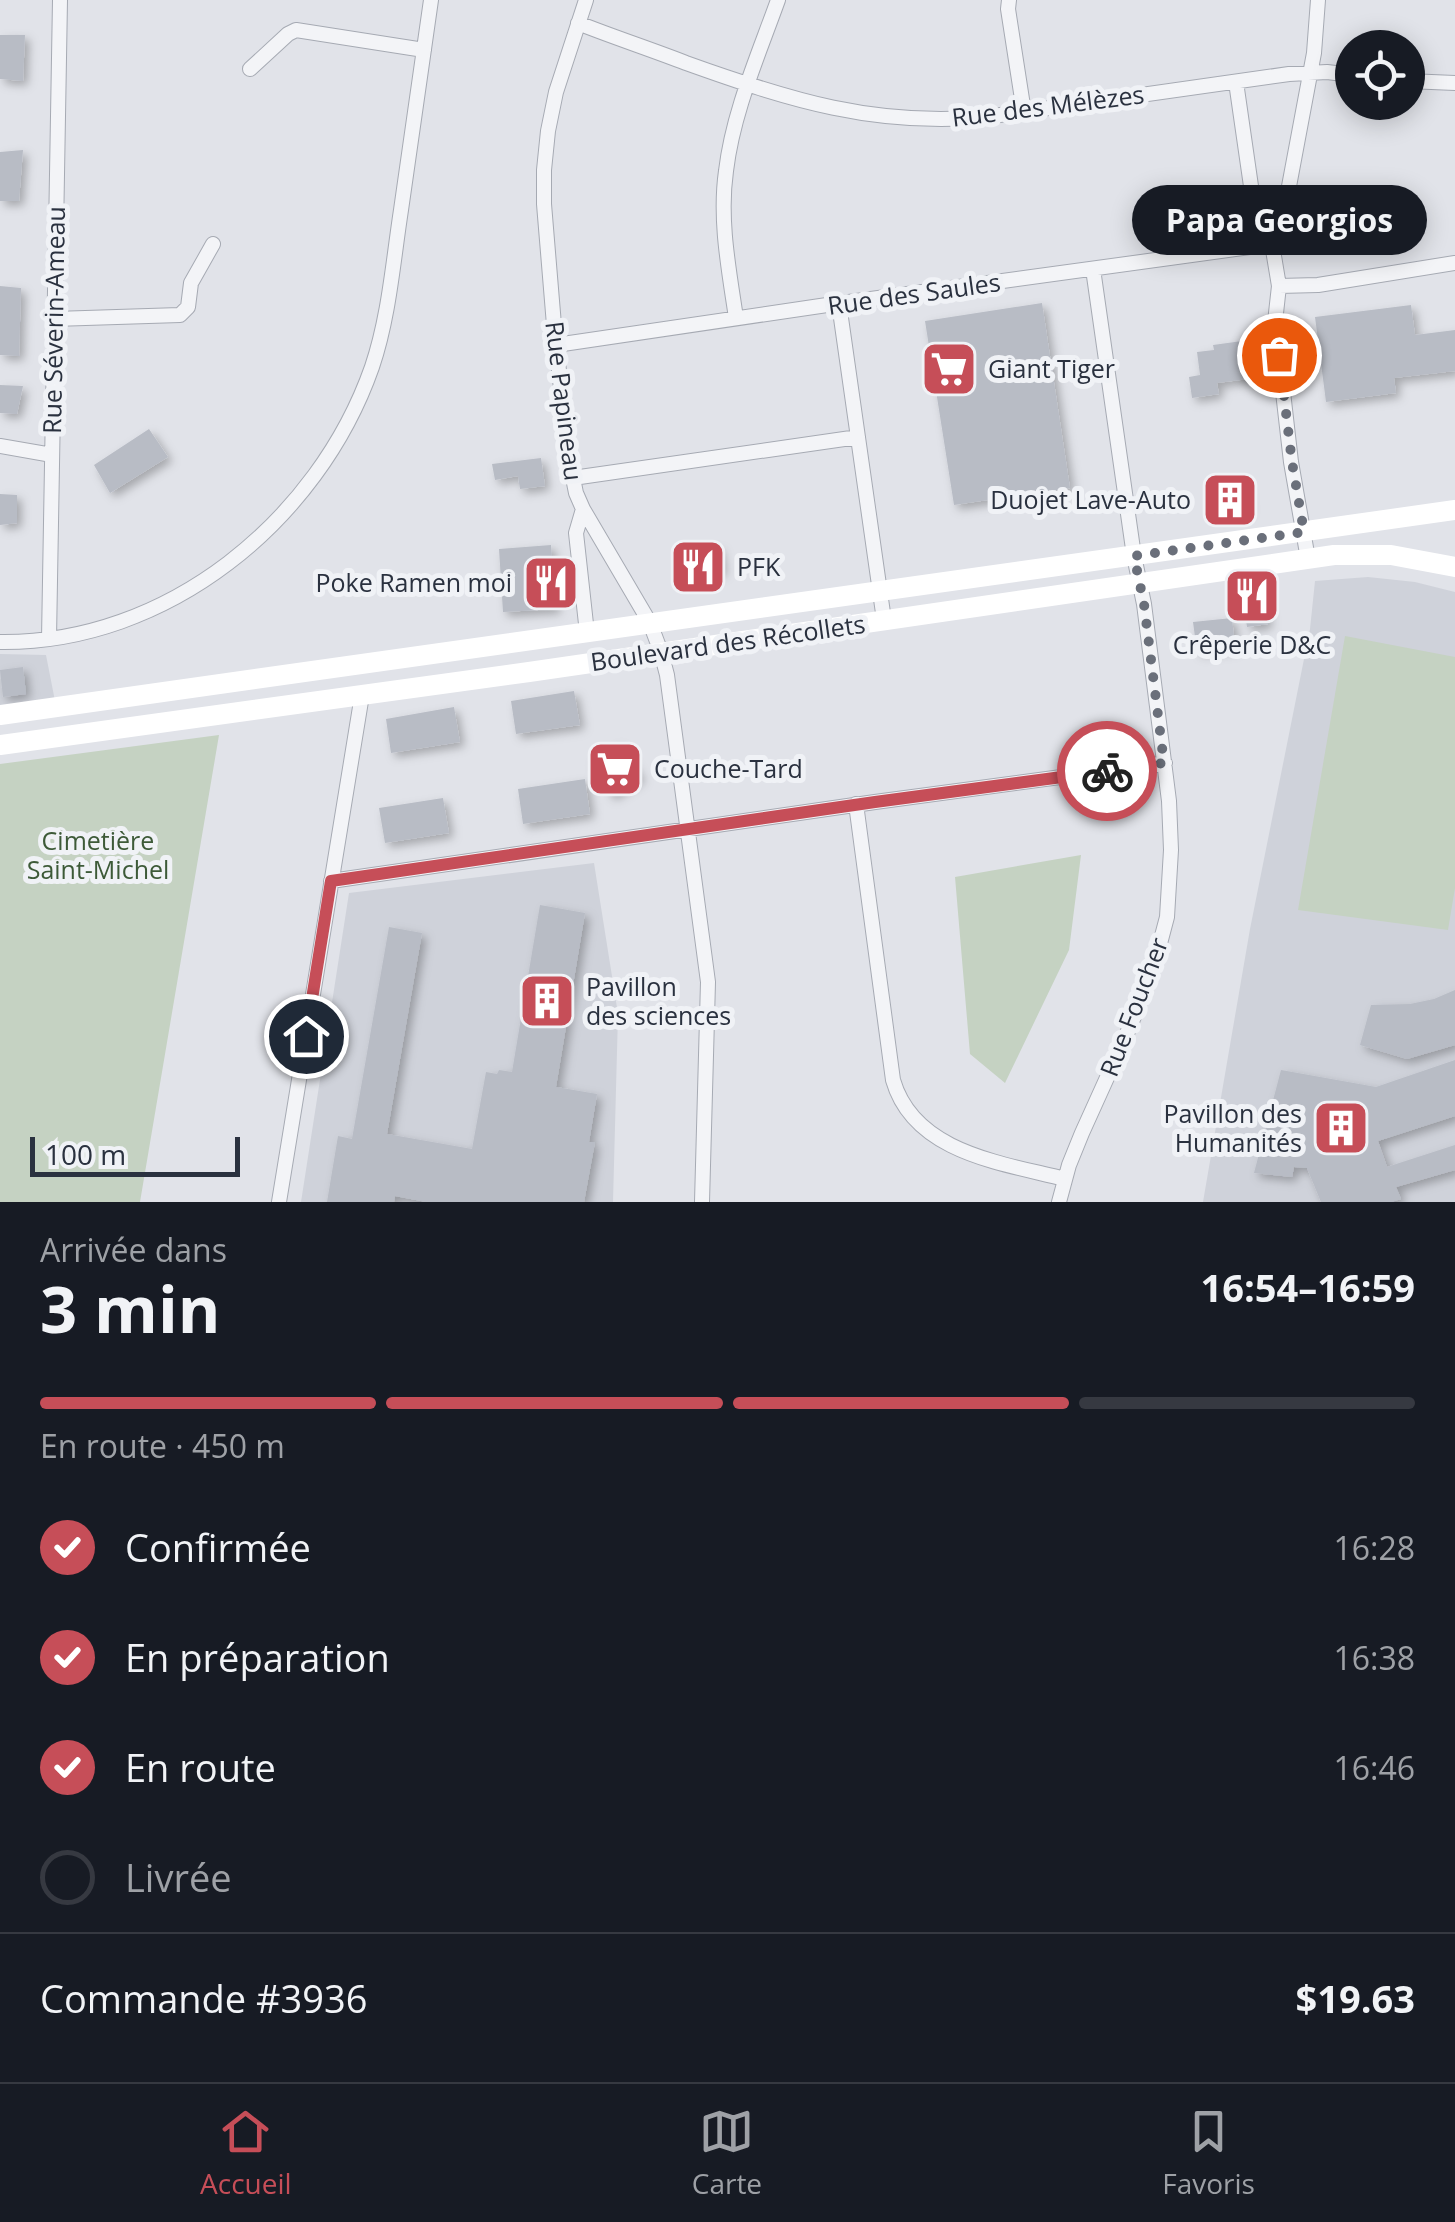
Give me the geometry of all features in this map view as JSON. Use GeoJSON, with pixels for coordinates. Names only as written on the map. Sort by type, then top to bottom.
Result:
{"type":"FeatureCollection","features":[{"type":"Feature","properties":{"kind":"main road","name":"Boulevard des Récollets"},"geometry":{"type":"LineString","coordinates":[[0,715],[1455,510]]}},
{"type":"Feature","properties":{"kind":"main road","name":"Boulevard des Récollets"},"geometry":{"type":"LineString","coordinates":[[0,745],[1334,555],[1391,555],[1455,567]]}},
{"type":"Feature","properties":{"kind":"street","name":"Rue Séverin-Ameau"},"geometry":{"type":"LineString","coordinates":[[49,639],[60,0]]}},
{"type":"Feature","properties":{"kind":"street"},"geometry":{"type":"LineString","coordinates":[[0,642],[66,638],[158,606],[206,580],[272,526],[330,452],[357,404],[382,334],[431,0]]}},
{"type":"Feature","properties":{"kind":"street","name":"Rue Papineau"},"geometry":{"type":"LineString","coordinates":[[586,0],[552,110],[544,170],[556,346],[573,478],[583,509],[650,624],[667,675],[708,991],[702,1202]]}},
{"type":"Feature","properties":{"kind":"street"},"geometry":{"type":"LineString","coordinates":[[736,318],[726,247],[724,198],[729,152],[778,0]]}},
{"type":"Feature","properties":{"kind":"street"},"geometry":{"type":"LineString","coordinates":[[1009,0],[1024,112]]}},
{"type":"Feature","properties":{"kind":"street"},"geometry":{"type":"LineString","coordinates":[[1272,244],[1287,196],[1310,73],[1318,0]]}},
{"type":"Feature","properties":{"kind":"street","name":"Rue des Mélèzes"},"geometry":{"type":"LineString","coordinates":[[578,23],[812,104],[883,117],[945,120],[1335,73]]}},
{"type":"Feature","properties":{"kind":"street"},"geometry":{"type":"LineString","coordinates":[[250,69],[296,30],[424,50]]}},
{"type":"Feature","properties":{"kind":"street"},"geometry":{"type":"LineString","coordinates":[[1236,82],[1253,200],[1272,244],[1280,286],[1274,322],[1308,559]]}},
{"type":"Feature","properties":{"kind":"street"},"geometry":{"type":"LineString","coordinates":[[1425,82],[1455,83]]}},
{"type":"Feature","properties":{"kind":"street"},"geometry":{"type":"LineString","coordinates":[[54,319],[180,316],[188,308],[191,283],[213,244]]}},
{"type":"Feature","properties":{"kind":"street","name":"Rue des Saules"},"geometry":{"type":"LineString","coordinates":[[556,346],[1272,244]]}},
{"type":"Feature","properties":{"kind":"street"},"geometry":{"type":"LineString","coordinates":[[1280,286],[1455,263]]}},
{"type":"Feature","properties":{"kind":"street","name":"Rue Foucher"},"geometry":{"type":"LineString","coordinates":[[1060,1202],[1088,1118],[1142,1002],[1164,934],[1171,850],[1170,810],[1140,583],[1093,270]]}},
{"type":"Feature","properties":{"kind":"street"},"geometry":{"type":"LineString","coordinates":[[839,304],[884,620]]}},
{"type":"Feature","properties":{"kind":"street"},"geometry":{"type":"LineString","coordinates":[[573,478],[858,438]]}},
{"type":"Feature","properties":{"kind":"street"},"geometry":{"type":"LineString","coordinates":[[0,446],[52,455]]}},
{"type":"Feature","properties":{"kind":"street"},"geometry":{"type":"LineString","coordinates":[[583,509],[576,533],[587,633]]}},
{"type":"Feature","properties":{"kind":"street"},"geometry":{"type":"LineString","coordinates":[[279,1202],[362,695]]}},
{"type":"Feature","properties":{"kind":"street"},"geometry":{"type":"LineString","coordinates":[[331,881],[1164,763]]}},
{"type":"Feature","properties":{"kind":"street"},"geometry":{"type":"LineString","coordinates":[[856,804],[893,1080],[901,1099],[922,1125],[953,1148],[1065,1179]]}},
{"type":"Feature","properties":{"kind":"shaded area"},"geometry":{"type":"Polygon","coordinates":[[[1368,577],[1415,582],[1455,592],[1455,1202],[1203,1202],[1250,929],[1310,629],[1315,581],[1368,577]]]}},
{"type":"Feature","properties":{"kind":"shaded area"},"geometry":{"type":"Polygon","coordinates":[[[0,654],[46,655],[55,701],[0,709],[0,654]]]}},
{"type":"Feature","properties":{"kind":"shaded area"},"geometry":{"type":"Polygon","coordinates":[[[594,863],[618,1014],[613,1202],[301,1202],[349,893],[594,863]]]}},
{"type":"Feature","properties":{"kind":"green space"},"geometry":{"type":"Polygon","coordinates":[[[1345,636],[1455,657],[1455,888],[1448,930],[1298,910],[1345,636]]]}},
{"type":"Feature","properties":{"kind":"green space","name":"Cimetière Saint-Michel"},"geometry":{"type":"Polygon","coordinates":[[[219,735],[140,1202],[0,1202],[0,764],[219,735]]]}},
{"type":"Feature","properties":{"kind":"green space"},"geometry":{"type":"Polygon","coordinates":[[[1081,855],[1069,950],[1005,1083],[970,1054],[955,877],[1081,855]]]}},
{"type":"Feature","properties":{"kind":"building"},"geometry":{"type":"Polygon","coordinates":[[[0,35],[25,35],[23,81],[0,79],[0,35]]]}},
{"type":"Feature","properties":{"kind":"building"},"geometry":{"type":"Polygon","coordinates":[[[23,150],[19,201],[0,201],[0,152],[23,150]]]}},
{"type":"Feature","properties":{"kind":"building"},"geometry":{"type":"Polygon","coordinates":[[[0,286],[21,288],[19,356],[0,355],[0,286]]]}},
{"type":"Feature","properties":{"kind":"building"},"geometry":{"type":"Polygon","coordinates":[[[1042,303],[1070,488],[954,505],[925,321],[1042,303]]]}},
{"type":"Feature","properties":{"kind":"building"},"geometry":{"type":"Polygon","coordinates":[[[1411,305],[1415,335],[1455,330],[1455,371],[1394,378],[1396,393],[1326,402],[1315,317],[1411,305]]]}},
{"type":"Feature","properties":{"kind":"building"},"geometry":{"type":"Polygon","coordinates":[[[1242,341],[1248,379],[1217,383],[1219,394],[1192,398],[1189,377],[1200,375],[1197,352],[1214,350],[1213,345],[1242,341]]]}},
{"type":"Feature","properties":{"kind":"building"},"geometry":{"type":"Polygon","coordinates":[[[0,385],[23,386],[17,414],[0,413],[0,385]]]}},
{"type":"Feature","properties":{"kind":"building"},"geometry":{"type":"Polygon","coordinates":[[[149,429],[168,457],[110,493],[94,465],[149,429]]]}},
{"type":"Feature","properties":{"kind":"building"},"geometry":{"type":"Polygon","coordinates":[[[541,458],[545,486],[520,489],[518,476],[495,480],[492,464],[541,458]]]}},
{"type":"Feature","properties":{"kind":"building","name":"Duojet Lave-Auto"},"geometry":{"type":"Polygon","coordinates":[[[1244,486],[1246,510],[1216,514],[1213,490],[1244,486]]]}},
{"type":"Feature","properties":{"kind":"building"},"geometry":{"type":"Polygon","coordinates":[[[0,494],[17,495],[17,523],[0,525],[0,494]]]}},
{"type":"Feature","properties":{"kind":"building"},"geometry":{"type":"Polygon","coordinates":[[[551,545],[556,609],[503,612],[499,549],[551,545]]]}},
{"type":"Feature","properties":{"kind":"building"},"geometry":{"type":"Polygon","coordinates":[[[719,546],[722,571],[680,577],[676,552],[719,546]]]}},
{"type":"Feature","properties":{"kind":"building"},"geometry":{"type":"Polygon","coordinates":[[[1263,592],[1268,624],[1247,627],[1242,596],[1263,592]]]}},
{"type":"Feature","properties":{"kind":"building"},"geometry":{"type":"Polygon","coordinates":[[[1232,618],[1235,647],[1197,652],[1193,622],[1232,618]]]}},
{"type":"Feature","properties":{"kind":"building"},"geometry":{"type":"Polygon","coordinates":[[[23,667],[26,694],[3,697],[0,670],[23,667]]]}},
{"type":"Feature","properties":{"kind":"building"},"geometry":{"type":"Polygon","coordinates":[[[574,691],[580,725],[516,734],[511,701],[574,691]]]}},
{"type":"Feature","properties":{"kind":"building"},"geometry":{"type":"Polygon","coordinates":[[[454,707],[460,742],[391,753],[386,719],[454,707]]]}},
{"type":"Feature","properties":{"kind":"building","name":"Couche-Tard"},"geometry":{"type":"Polygon","coordinates":[[[618,742],[641,777],[611,796],[589,760],[618,742]]]}},
{"type":"Feature","properties":{"kind":"building"},"geometry":{"type":"Polygon","coordinates":[[[585,779],[590,814],[523,824],[518,789],[585,779]]]}},
{"type":"Feature","properties":{"kind":"building"},"geometry":{"type":"Polygon","coordinates":[[[443,798],[449,833],[385,843],[379,808],[443,798]]]}},
{"type":"Feature","properties":{"kind":"building","name":"Pavillon des sciences"},"geometry":{"type":"Polygon","coordinates":[[[540,905],[585,913],[556,1087],[597,1094],[589,1142],[595,1142],[584,1202],[427,1202],[395,1196],[394,1202],[327,1202],[338,1136],[352,1139],[389,927],[422,933],[387,1134],[472,1149],[486,1072],[512,1072],[540,905]]]}},
{"type":"Feature","properties":{"kind":"building"},"geometry":{"type":"Polygon","coordinates":[[[1455,990],[1455,1045],[1407,1059],[1360,1045],[1371,1005],[1410,1004],[1455,990]]]}},
{"type":"Feature","properties":{"kind":"building","name":"Pavillon des Humanités"},"geometry":{"type":"Polygon","coordinates":[[[1455,1060],[1455,1116],[1378,1141],[1387,1167],[1455,1145],[1455,1170],[1396,1187],[1401,1199],[1391,1202],[1321,1202],[1307,1168],[1294,1167],[1292,1177],[1254,1173],[1281,1070],[1376,1087],[1455,1060]]]}},
{"type":"Feature","properties":{"kind":"way so far"},"geometry":{"type":"LineString","coordinates":[[1107,771],[1164,763],[1144,604],[1134,556],[1304,532],[1279,355]]}},
{"type":"Feature","properties":{"kind":"place","name":"Papa Georgios"},"geometry":{"type":"Point","coordinates":[1279,355]}},
{"type":"Feature","properties":{"kind":"place","name":"Giant Tiger"},"geometry":{"type":"Point","coordinates":[949,369]}},
{"type":"Feature","properties":{"kind":"place","name":"Duojet Lave-Auto"},"geometry":{"type":"Point","coordinates":[1230,500]}},
{"type":"Feature","properties":{"kind":"place","name":"PFK"},"geometry":{"type":"Point","coordinates":[698,567]}},
{"type":"Feature","properties":{"kind":"place","name":"Poke Ramen moi"},"geometry":{"type":"Point","coordinates":[551,583]}},
{"type":"Feature","properties":{"kind":"place","name":"Crêperie D&C"},"geometry":{"type":"Point","coordinates":[1252,596]}},
{"type":"Feature","properties":{"kind":"place","name":"Couche-Tard"},"geometry":{"type":"Point","coordinates":[615,769]}},
{"type":"Feature","properties":{"kind":"place","name":"Pavillon des sciences"},"geometry":{"type":"Point","coordinates":[547,1001]}},
{"type":"Feature","properties":{"kind":"place","name":"Pavillon des Humanités"},"geometry":{"type":"Point","coordinates":[1341,1128]}},
{"type":"Feature","properties":{"kind":"route"},"geometry":{"type":"LineString","coordinates":[[306,1036],[331,881],[1107,771]]}}]}
